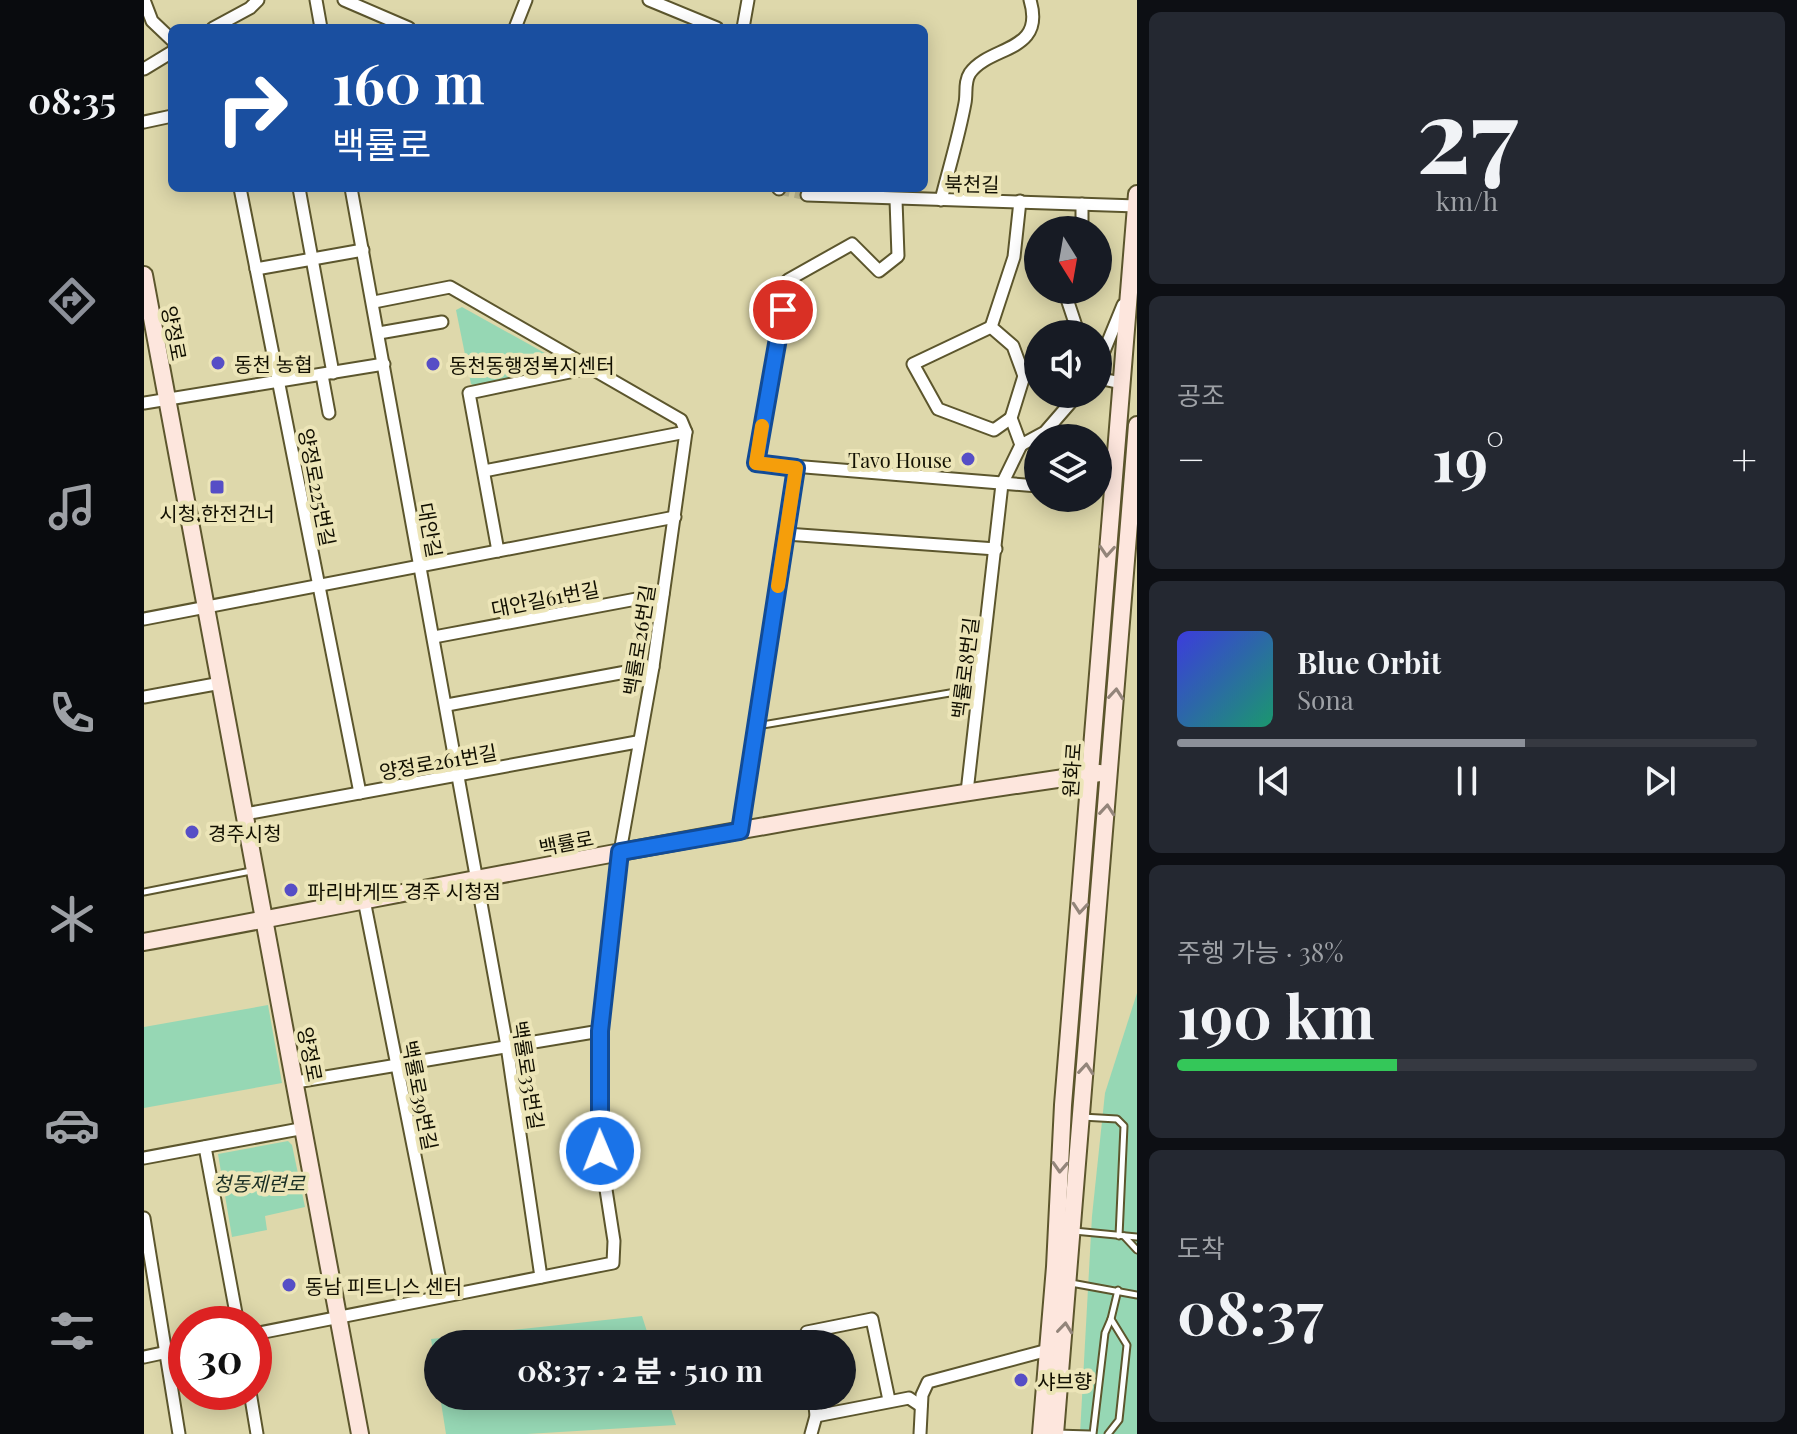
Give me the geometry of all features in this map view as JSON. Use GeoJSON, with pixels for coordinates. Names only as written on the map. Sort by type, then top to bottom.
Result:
{"type":"FeatureCollection","features":[{"type":"Feature","properties":{"kind":"main road","name":"원화로"},"geometry":{"type":"LineString","coordinates":[[1112,443],[1121,383],[1137,194]]}},
{"type":"Feature","properties":{"kind":"main road","name":"양정로"},"geometry":{"type":"LineString","coordinates":[[144,275],[360,1434]]}},
{"type":"Feature","properties":{"kind":"main road","name":"원화로"},"geometry":{"type":"LineString","coordinates":[[1051,1434],[1070,1283],[1110,772],[1133,525],[1137,425]]}},
{"type":"Feature","properties":{"kind":"main road"},"geometry":{"type":"LineString","coordinates":[[1112,489],[1134,490]]}},
{"type":"Feature","properties":{"kind":"main road","name":"원화로"},"geometry":{"type":"LineString","coordinates":[[1051,1434],[1048,1350],[1063,1105],[1091,774],[1104,512]]}},
{"type":"Feature","properties":{"kind":"main road","name":"백률로"},"geometry":{"type":"LineString","coordinates":[[144,942],[620,852],[967,792],[1110,772]]}},
{"type":"Feature","properties":{"kind":"street"},"geometry":{"type":"LineString","coordinates":[[144,0],[152,21],[168,36]]}},
{"type":"Feature","properties":{"kind":"street"},"geometry":{"type":"LineString","coordinates":[[219,24],[258,0]]}},
{"type":"Feature","properties":{"kind":"street"},"geometry":{"type":"LineString","coordinates":[[316,0],[320,24]]}},
{"type":"Feature","properties":{"kind":"street"},"geometry":{"type":"LineString","coordinates":[[344,0],[400,24]]}},
{"type":"Feature","properties":{"kind":"street"},"geometry":{"type":"LineString","coordinates":[[517,24],[526,0]]}},
{"type":"Feature","properties":{"kind":"street"},"geometry":{"type":"LineString","coordinates":[[649,0],[666,4],[708,24]]}},
{"type":"Feature","properties":{"kind":"street"},"geometry":{"type":"LineString","coordinates":[[744,24],[748,0]]}},
{"type":"Feature","properties":{"kind":"street"},"geometry":{"type":"LineString","coordinates":[[941,200],[966,101],[967,79],[973,69],[1009,50],[1026,35],[1033,16],[1030,0]]}},
{"type":"Feature","properties":{"kind":"street"},"geometry":{"type":"LineString","coordinates":[[144,69],[168,54]]}},
{"type":"Feature","properties":{"kind":"street"},"geometry":{"type":"LineString","coordinates":[[144,122],[168,117]]}},
{"type":"Feature","properties":{"kind":"street","name":"양정로225번길"},"geometry":{"type":"LineString","coordinates":[[241,192],[360,793]]}},
{"type":"Feature","properties":{"kind":"street"},"geometry":{"type":"LineString","coordinates":[[300,192],[327,374],[329,413]]}},
{"type":"Feature","properties":{"kind":"street","name":"대안길"},"geometry":{"type":"LineString","coordinates":[[352,192],[447,705],[476,879]]}},
{"type":"Feature","properties":{"kind":"street","name":"북천길"},"geometry":{"type":"LineString","coordinates":[[807,195],[1136,206]]}},
{"type":"Feature","properties":{"kind":"street"},"geometry":{"type":"LineString","coordinates":[[896,200],[898,256],[879,271],[852,244],[788,280],[756,463],[1024,485]]}},
{"type":"Feature","properties":{"kind":"street"},"geometry":{"type":"LineString","coordinates":[[1011,418],[994,430],[938,409],[913,364],[991,327],[1014,257],[1020,201]]}},
{"type":"Feature","properties":{"kind":"street"},"geometry":{"type":"LineString","coordinates":[[1082,204],[1082,216]]}},
{"type":"Feature","properties":{"kind":"street"},"geometry":{"type":"LineString","coordinates":[[256,269],[363,250]]}},
{"type":"Feature","properties":{"kind":"street"},"geometry":{"type":"LineString","coordinates":[[374,302],[450,287],[681,420],[686,432],[484,471]]}},
{"type":"Feature","properties":{"kind":"street"},"geometry":{"type":"LineString","coordinates":[[1112,331],[1129,289]]}},
{"type":"Feature","properties":{"kind":"street"},"geometry":{"type":"LineString","coordinates":[[379,333],[442,322]]}},
{"type":"Feature","properties":{"kind":"street"},"geometry":{"type":"LineString","coordinates":[[991,327],[1013,346],[1024,376],[1011,418],[1021,445]]}},
{"type":"Feature","properties":{"kind":"street"},"geometry":{"type":"LineString","coordinates":[[144,403],[384,364]]}},
{"type":"Feature","properties":{"kind":"street"},"geometry":{"type":"LineString","coordinates":[[498,551],[469,393],[589,368]]}},
{"type":"Feature","properties":{"kind":"street"},"geometry":{"type":"LineString","coordinates":[[1112,381],[1121,383]]}},
{"type":"Feature","properties":{"kind":"street"},"geometry":{"type":"LineString","coordinates":[[1002,484],[1021,445],[1045,432],[1066,408]]}},
{"type":"Feature","properties":{"kind":"street","name":"백률로26번길"},"geometry":{"type":"LineString","coordinates":[[541,1277],[613,1263],[614,1241],[600,1151],[600,1031],[620,852],[637,742],[653,667],[686,432]]}},
{"type":"Feature","properties":{"kind":"street"},"geometry":{"type":"LineString","coordinates":[[740,831],[796,468]]}},
{"type":"Feature","properties":{"kind":"street","name":"백률로8번길"},"geometry":{"type":"LineString","coordinates":[[967,792],[1002,484]]}},
{"type":"Feature","properties":{"kind":"street"},"geometry":{"type":"LineString","coordinates":[[144,619],[675,517]]}},
{"type":"Feature","properties":{"kind":"street"},"geometry":{"type":"LineString","coordinates":[[786,534],[996,549]]}},
{"type":"Feature","properties":{"kind":"street","name":"대안길61번길"},"geometry":{"type":"LineString","coordinates":[[434,637],[663,594]]}},
{"type":"Feature","properties":{"kind":"street"},"geometry":{"type":"LineString","coordinates":[[447,705],[653,667]]}},
{"type":"Feature","properties":{"kind":"street"},"geometry":{"type":"LineString","coordinates":[[144,697],[221,683]]}},
{"type":"Feature","properties":{"kind":"street","name":"양정로261번길"},"geometry":{"type":"LineString","coordinates":[[245,814],[637,742]]}},
{"type":"Feature","properties":{"kind":"street","name":"백률로33번길"},"geometry":{"type":"LineString","coordinates":[[476,879],[507,1046],[541,1277]]}},
{"type":"Feature","properties":{"kind":"street","name":"백률로39번길"},"geometry":{"type":"LineString","coordinates":[[364,900],[443,1296]]}},
{"type":"Feature","properties":{"kind":"street"},"geometry":{"type":"LineString","coordinates":[[296,1082],[600,1031]]}},
{"type":"Feature","properties":{"kind":"street"},"geometry":{"type":"LineString","coordinates":[[144,1158],[305,1128]]}},
{"type":"Feature","properties":{"kind":"street"},"geometry":{"type":"LineString","coordinates":[[205,1147],[235,1306]]}},
{"type":"Feature","properties":{"kind":"street"},"geometry":{"type":"LineString","coordinates":[[144,1218],[179,1434]]}},
{"type":"Feature","properties":{"kind":"street"},"geometry":{"type":"LineString","coordinates":[[272,1330],[541,1277]]}},
{"type":"Feature","properties":{"kind":"street"},"geometry":{"type":"LineString","coordinates":[[817,1330],[872,1319],[889,1400]]}},
{"type":"Feature","properties":{"kind":"street"},"geometry":{"type":"LineString","coordinates":[[920,1434],[921,1406],[928,1382],[1048,1350]]}},
{"type":"Feature","properties":{"kind":"street"},"geometry":{"type":"LineString","coordinates":[[144,1357],[168,1352]]}},
{"type":"Feature","properties":{"kind":"street"},"geometry":{"type":"LineString","coordinates":[[816,1416],[909,1398],[921,1406]]}},
{"type":"Feature","properties":{"kind":"street"},"geometry":{"type":"LineString","coordinates":[[253,1410],[257,1434]]}},
{"type":"Feature","properties":{"kind":"street"},"geometry":{"type":"LineString","coordinates":[[811,1434],[815,1410]]}},
{"type":"Feature","properties":{"kind":"lane"},"geometry":{"type":"LineString","coordinates":[[757,726],[979,687]]}},
{"type":"Feature","properties":{"kind":"lane"},"geometry":{"type":"LineString","coordinates":[[144,892],[256,870]]}},
{"type":"Feature","properties":{"kind":"lane"},"geometry":{"type":"LineString","coordinates":[[1082,1117],[1117,1119],[1124,1126],[1121,1236]]}},
{"type":"Feature","properties":{"kind":"lane"},"geometry":{"type":"LineString","coordinates":[[1074,1231],[1137,1237]]}},
{"type":"Feature","properties":{"kind":"lane"},"geometry":{"type":"LineString","coordinates":[[1121,1236],[1137,1250]]}},
{"type":"Feature","properties":{"kind":"lane"},"geometry":{"type":"LineString","coordinates":[[1070,1283],[1137,1295]]}},
{"type":"Feature","properties":{"kind":"lane"},"geometry":{"type":"LineString","coordinates":[[1051,1434],[1091,1434],[1105,1333],[1118,1290]]}},
{"type":"Feature","properties":{"kind":"lane"},"geometry":{"type":"LineString","coordinates":[[1108,1434],[1119,1420],[1127,1345],[1111,1319]]}},
{"type":"Feature","properties":{"kind":"green space"},"geometry":{"type":"Polygon","coordinates":[[[462,307],[577,371],[477,387],[471,384],[456,310],[462,307]]]}},
{"type":"Feature","properties":{"kind":"green space"},"geometry":{"type":"Polygon","coordinates":[[[1137,993],[1137,1434],[1080,1434],[1092,1216],[1105,1093],[1137,993]]]}},
{"type":"Feature","properties":{"kind":"green space"},"geometry":{"type":"Polygon","coordinates":[[[268,1005],[282,1083],[144,1108],[144,1027],[268,1005]]]}},
{"type":"Feature","properties":{"kind":"green space","name":"청동제련로"},"geometry":{"type":"Polygon","coordinates":[[[288,1141],[292,1145],[305,1207],[265,1216],[267,1230],[232,1237],[218,1154],[288,1141]]]}},
{"type":"Feature","properties":{"kind":"green space"},"geometry":{"type":"Polygon","coordinates":[[[642,1316],[646,1330],[514,1330],[642,1316]]]}},
{"type":"Feature","properties":{"kind":"green space"},"geometry":{"type":"Polygon","coordinates":[[[442,1410],[671,1410],[676,1425],[527,1434],[446,1434],[442,1410]]]}},
{"type":"Feature","properties":{"kind":"tunnel"},"geometry":{"type":"LineString","coordinates":[[793,192],[807,195]]}},
{"type":"Feature","properties":{"kind":"slow traffic"},"geometry":{"type":"LineString","coordinates":[[762,426],[756,463],[796,468],[778,586]]}},
{"type":"Feature","properties":{"kind":"place","name":"동천 농협"},"geometry":{"type":"Point","coordinates":[218,363]}},
{"type":"Feature","properties":{"kind":"place","name":"동천동행정복지센터"},"geometry":{"type":"Point","coordinates":[433,364]}},
{"type":"Feature","properties":{"kind":"place","name":"Tavo House"},"geometry":{"type":"Point","coordinates":[968,459]}},
{"type":"Feature","properties":{"kind":"place","name":"시청.한전건너"},"geometry":{"type":"Point","coordinates":[217,487]}},
{"type":"Feature","properties":{"kind":"place","name":"경주시청"},"geometry":{"type":"Point","coordinates":[192,832]}},
{"type":"Feature","properties":{"kind":"place","name":"파리바게뜨 경주 시청점"},"geometry":{"type":"Point","coordinates":[291,890]}},
{"type":"Feature","properties":{"kind":"place","name":"동남 피트니스 센터"},"geometry":{"type":"Point","coordinates":[289,1285]}},
{"type":"Feature","properties":{"kind":"place","name":"샤브향"},"geometry":{"type":"Point","coordinates":[1021,1380]}},
{"type":"Feature","properties":{"kind":"route"},"geometry":{"type":"LineString","coordinates":[[600,1151],[600,1031],[620,852],[740,831],[796,468],[756,463],[783,310]]}}]}
